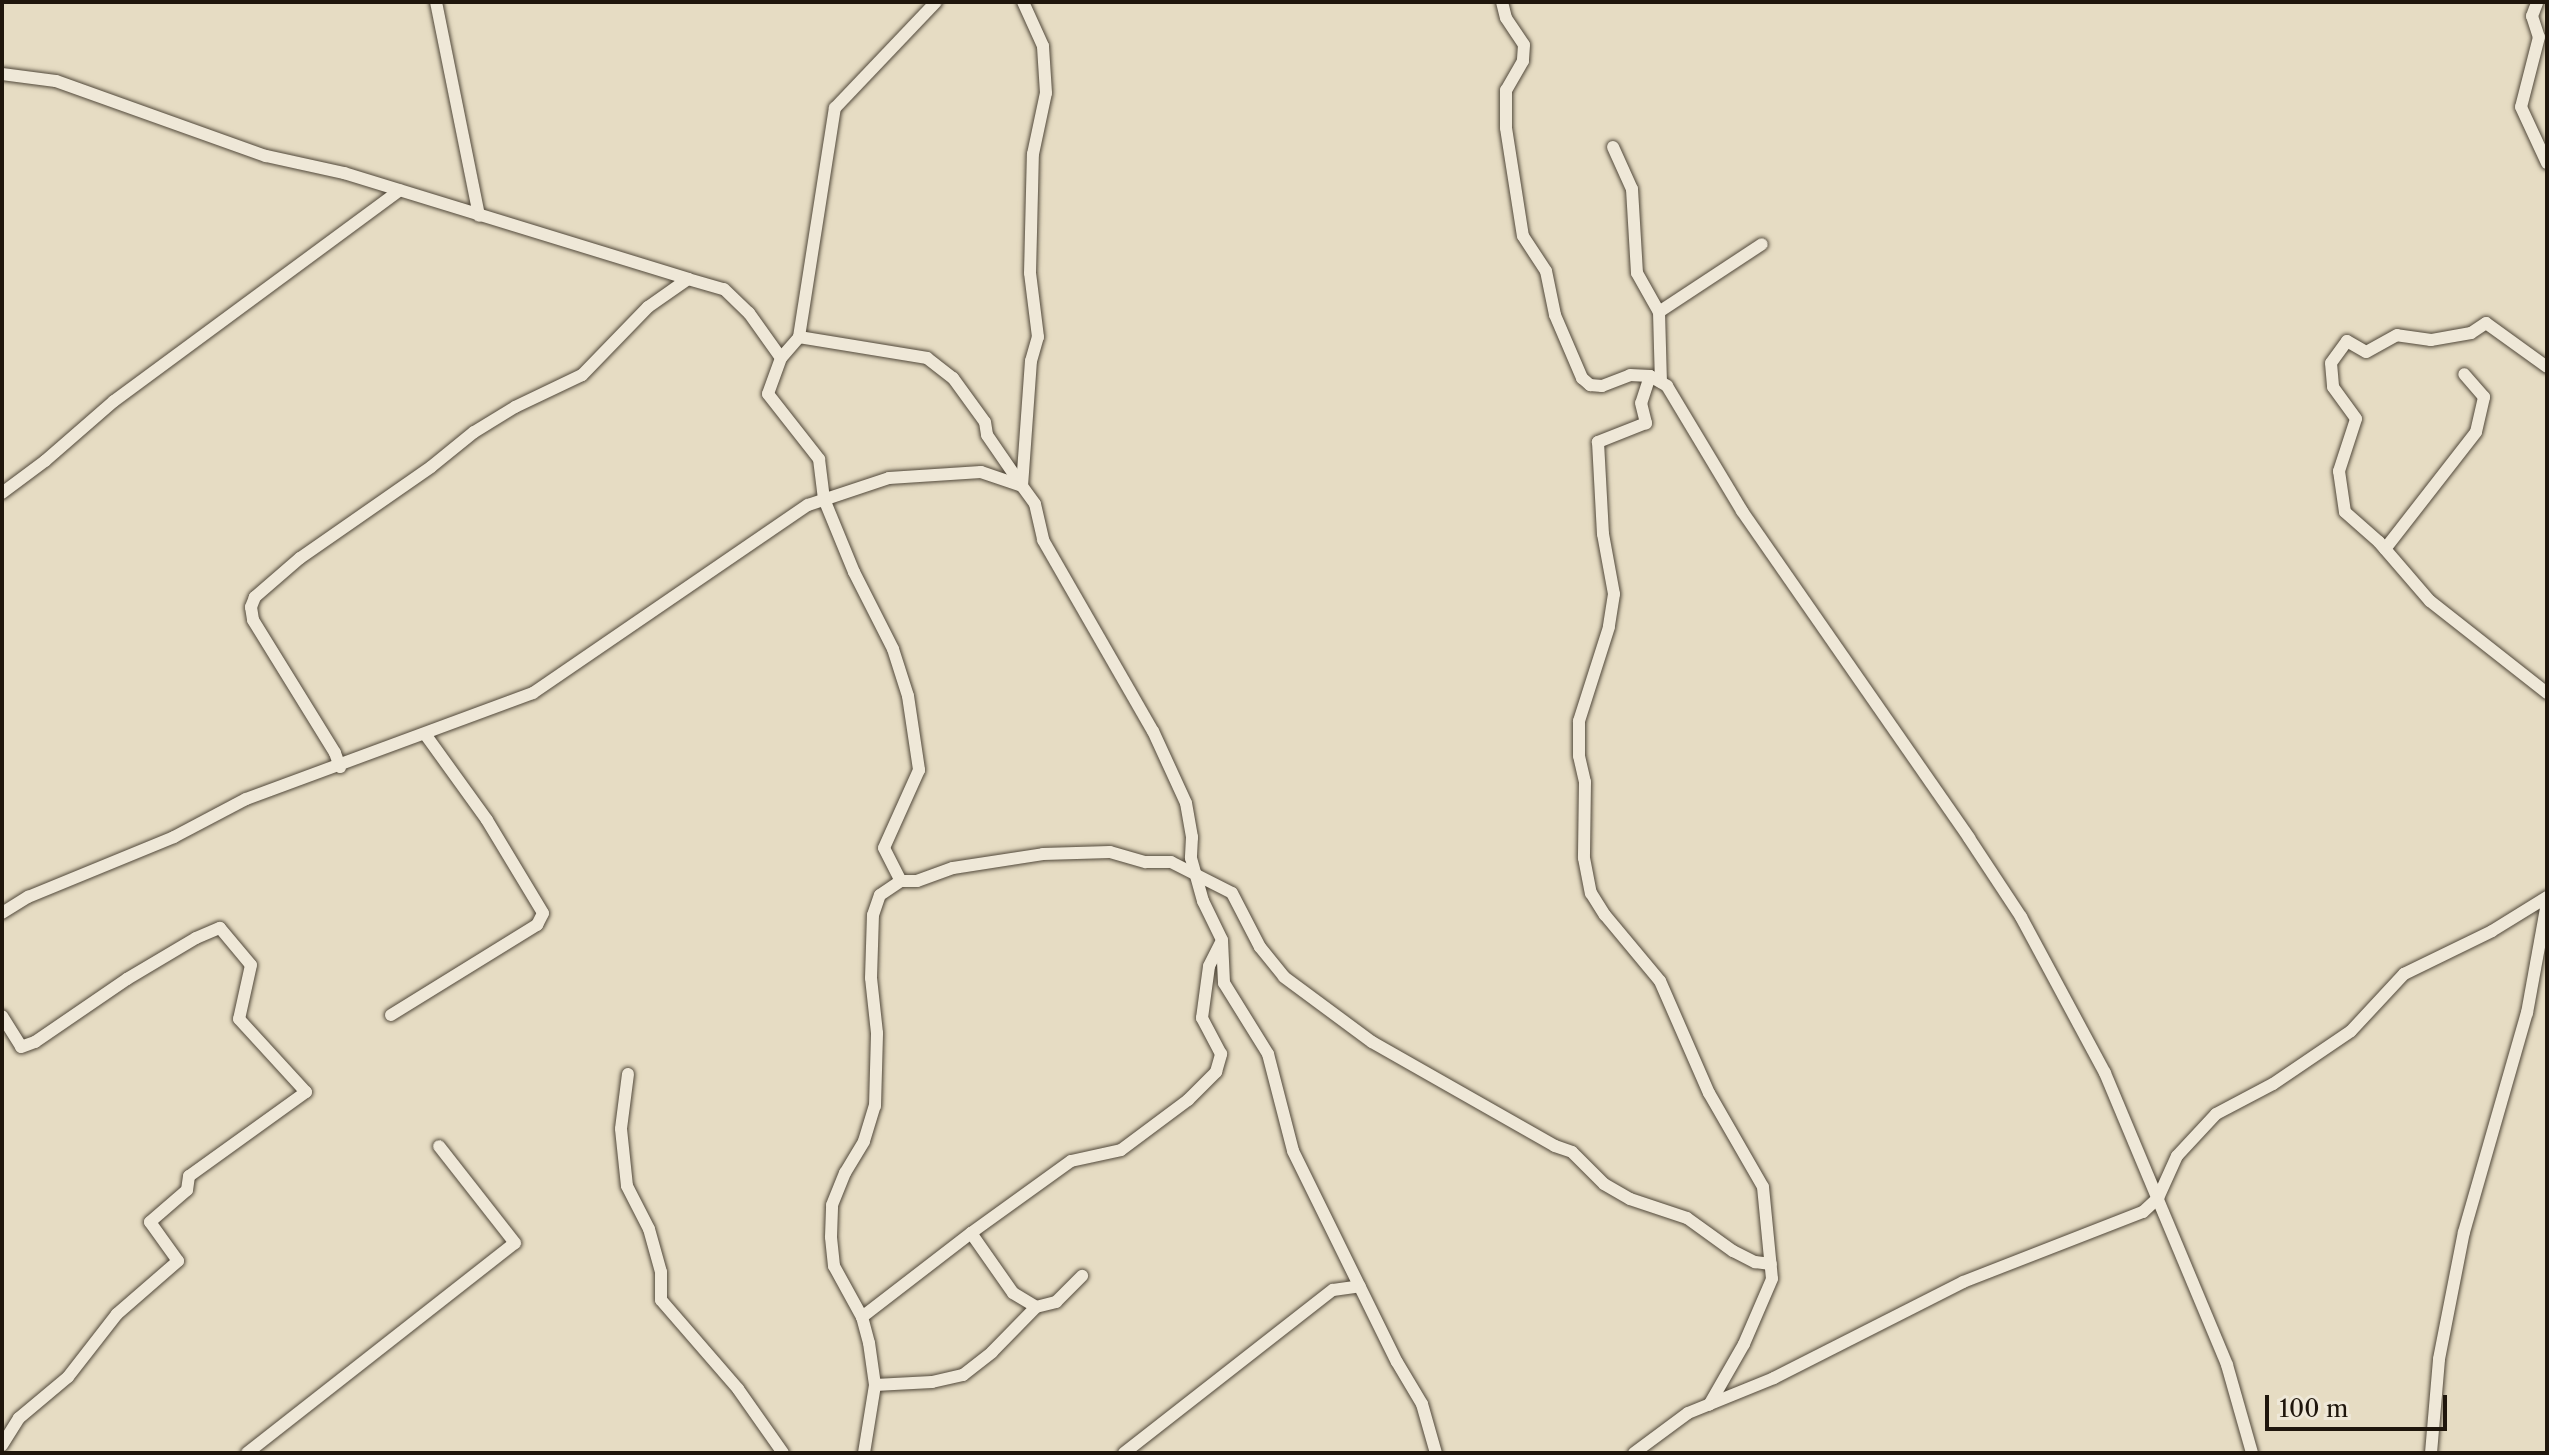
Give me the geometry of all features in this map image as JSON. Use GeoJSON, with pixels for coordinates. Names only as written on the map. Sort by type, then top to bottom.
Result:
{"type":"FeatureCollection","features":[{"type":"Feature","properties":{"kind":"street"},"geometry":{"type":"LineString","coordinates":[[436,2],[479,216]]}},
{"type":"Feature","properties":{"kind":"street"},"geometry":{"type":"LineString","coordinates":[[901,881],[884,848],[919,770],[908,696],[893,649],[854,572],[824,499],[819,459],[768,394],[781,358],[799,337],[835,108],[936,2]]}},
{"type":"Feature","properties":{"kind":"street"},"geometry":{"type":"LineString","coordinates":[[1022,486],[1031,361],[1038,337],[1030,273],[1033,154],[1046,93],[1043,46],[1023,2]]}},
{"type":"Feature","properties":{"kind":"street"},"geometry":{"type":"LineString","coordinates":[[1502,2],[1506,18],[1524,45],[1523,61],[1506,90],[1506,128],[1523,236],[1546,271],[1555,315],[1582,378],[1590,385],[1602,386],[1630,375],[1655,379],[1667,386],[1742,511],[1961,825],[2021,917],[2105,1073],[2227,1365],[2252,1453]]}},
{"type":"Feature","properties":{"kind":"street"},"geometry":{"type":"LineString","coordinates":[[2547,5],[2535,2],[2532,16],[2539,37],[2521,107],[2547,163]]}},
{"type":"Feature","properties":{"kind":"street"},"geometry":{"type":"LineString","coordinates":[[2,74],[56,81],[266,156],[400,190],[724,289],[749,313],[781,358]]}},
{"type":"Feature","properties":{"kind":"street"},"geometry":{"type":"LineString","coordinates":[[1613,147],[1632,189],[1637,273],[1659,312],[1655,379],[1641,403],[1646,423],[1598,442],[1603,534],[1614,594],[1609,627],[1579,721],[1579,756],[1585,782],[1584,858],[1591,893],[1605,915],[1660,981],[1709,1093],[1763,1187],[1772,1279],[1756,1318],[1709,1405]]}},
{"type":"Feature","properties":{"kind":"street"},"geometry":{"type":"LineString","coordinates":[[2,493],[45,461],[114,401],[400,190]]}},
{"type":"Feature","properties":{"kind":"street"},"geometry":{"type":"LineString","coordinates":[[1659,312],[1762,244]]}},
{"type":"Feature","properties":{"kind":"street"},"geometry":{"type":"LineString","coordinates":[[340,767],[335,753],[253,620],[251,607],[255,597],[300,558],[431,467],[474,432],[515,407],[582,375],[648,307],[688,279]]}},
{"type":"Feature","properties":{"kind":"street"},"geometry":{"type":"LineString","coordinates":[[2547,367],[2486,323],[2471,333],[2431,340],[2397,335],[2366,352],[2347,341],[2331,363],[2333,387],[2353,413],[2356,424],[2341,459],[2340,495],[2345,512],[2385,549],[2430,601],[2547,693]]}},
{"type":"Feature","properties":{"kind":"street"},"geometry":{"type":"LineString","coordinates":[[799,337],[927,358],[953,378],[985,422],[987,435],[1035,504],[1043,540],[1153,731],[1186,803],[1203,901],[1222,940],[1224,983],[1268,1054],[1293,1151],[1397,1362],[1422,1404],[1436,1453]]}},
{"type":"Feature","properties":{"kind":"street"},"geometry":{"type":"LineString","coordinates":[[2385,549],[2476,432],[2484,397],[2464,374]]}},
{"type":"Feature","properties":{"kind":"street"},"geometry":{"type":"LineString","coordinates":[[2,913],[28,897],[174,837],[246,799],[340,767],[533,693],[726,558],[808,505],[889,478],[981,472],[1022,486]]}},
{"type":"Feature","properties":{"kind":"street"},"geometry":{"type":"LineString","coordinates":[[391,1015],[537,925],[543,913],[487,820],[425,734]]}},
{"type":"Feature","properties":{"kind":"street"},"geometry":{"type":"LineString","coordinates":[[864,1453],[875,1385],[862,1317],[834,1266],[832,1205],[845,1173],[864,1141],[875,1106],[877,1033],[871,978],[873,915],[880,895],[901,881],[917,881],[953,868],[1001,858],[1110,852],[1146,862],[1171,862],[1196,874],[1232,893],[1260,947],[1284,977],[1372,1042],[1555,1146],[1572,1152],[1604,1184],[1630,1199],[1687,1218],[1733,1251],[1755,1262],[1771,1264]]}},
{"type":"Feature","properties":{"kind":"street"},"geometry":{"type":"LineString","coordinates":[[1634,1453],[1688,1413],[1774,1378],[1994,1267],[2143,1212],[2158,1198],[2177,1156],[2216,1114],[2273,1084],[2351,1031],[2404,974],[2547,900]]}},
{"type":"Feature","properties":{"kind":"street"},"geometry":{"type":"LineString","coordinates":[[2431,1453],[2439,1359],[2464,1232],[2527,1013],[2547,900]]}},
{"type":"Feature","properties":{"kind":"street"},"geometry":{"type":"LineString","coordinates":[[2,1016],[21,1047],[35,1042],[127,979],[196,938],[220,928],[251,965],[239,1019],[306,1092],[189,1176],[187,1190],[150,1222],[178,1261],[117,1314],[68,1377],[19,1418],[2,1445]]}},
{"type":"Feature","properties":{"kind":"street"},"geometry":{"type":"LineString","coordinates":[[862,1317],[1071,1161],[1121,1150],[1188,1100],[1216,1072],[1221,1054],[1202,1018],[1209,966],[1222,940]]}},
{"type":"Feature","properties":{"kind":"street"},"geometry":{"type":"LineString","coordinates":[[628,1074],[621,1129],[627,1186],[649,1229],[661,1272],[661,1300],[738,1389],[783,1453]]}},
{"type":"Feature","properties":{"kind":"street"},"geometry":{"type":"LineString","coordinates":[[247,1453],[515,1243],[439,1146]]}},
{"type":"Feature","properties":{"kind":"street"},"geometry":{"type":"LineString","coordinates":[[971,1233],[1013,1293],[1036,1307]]}},
{"type":"Feature","properties":{"kind":"street"},"geometry":{"type":"LineString","coordinates":[[875,1385],[932,1382],[963,1375],[992,1352],[1036,1307],[1056,1302],[1082,1276]]}},
{"type":"Feature","properties":{"kind":"street"},"geometry":{"type":"LineString","coordinates":[[1124,1453],[1333,1290],[1360,1286]]}}]}
